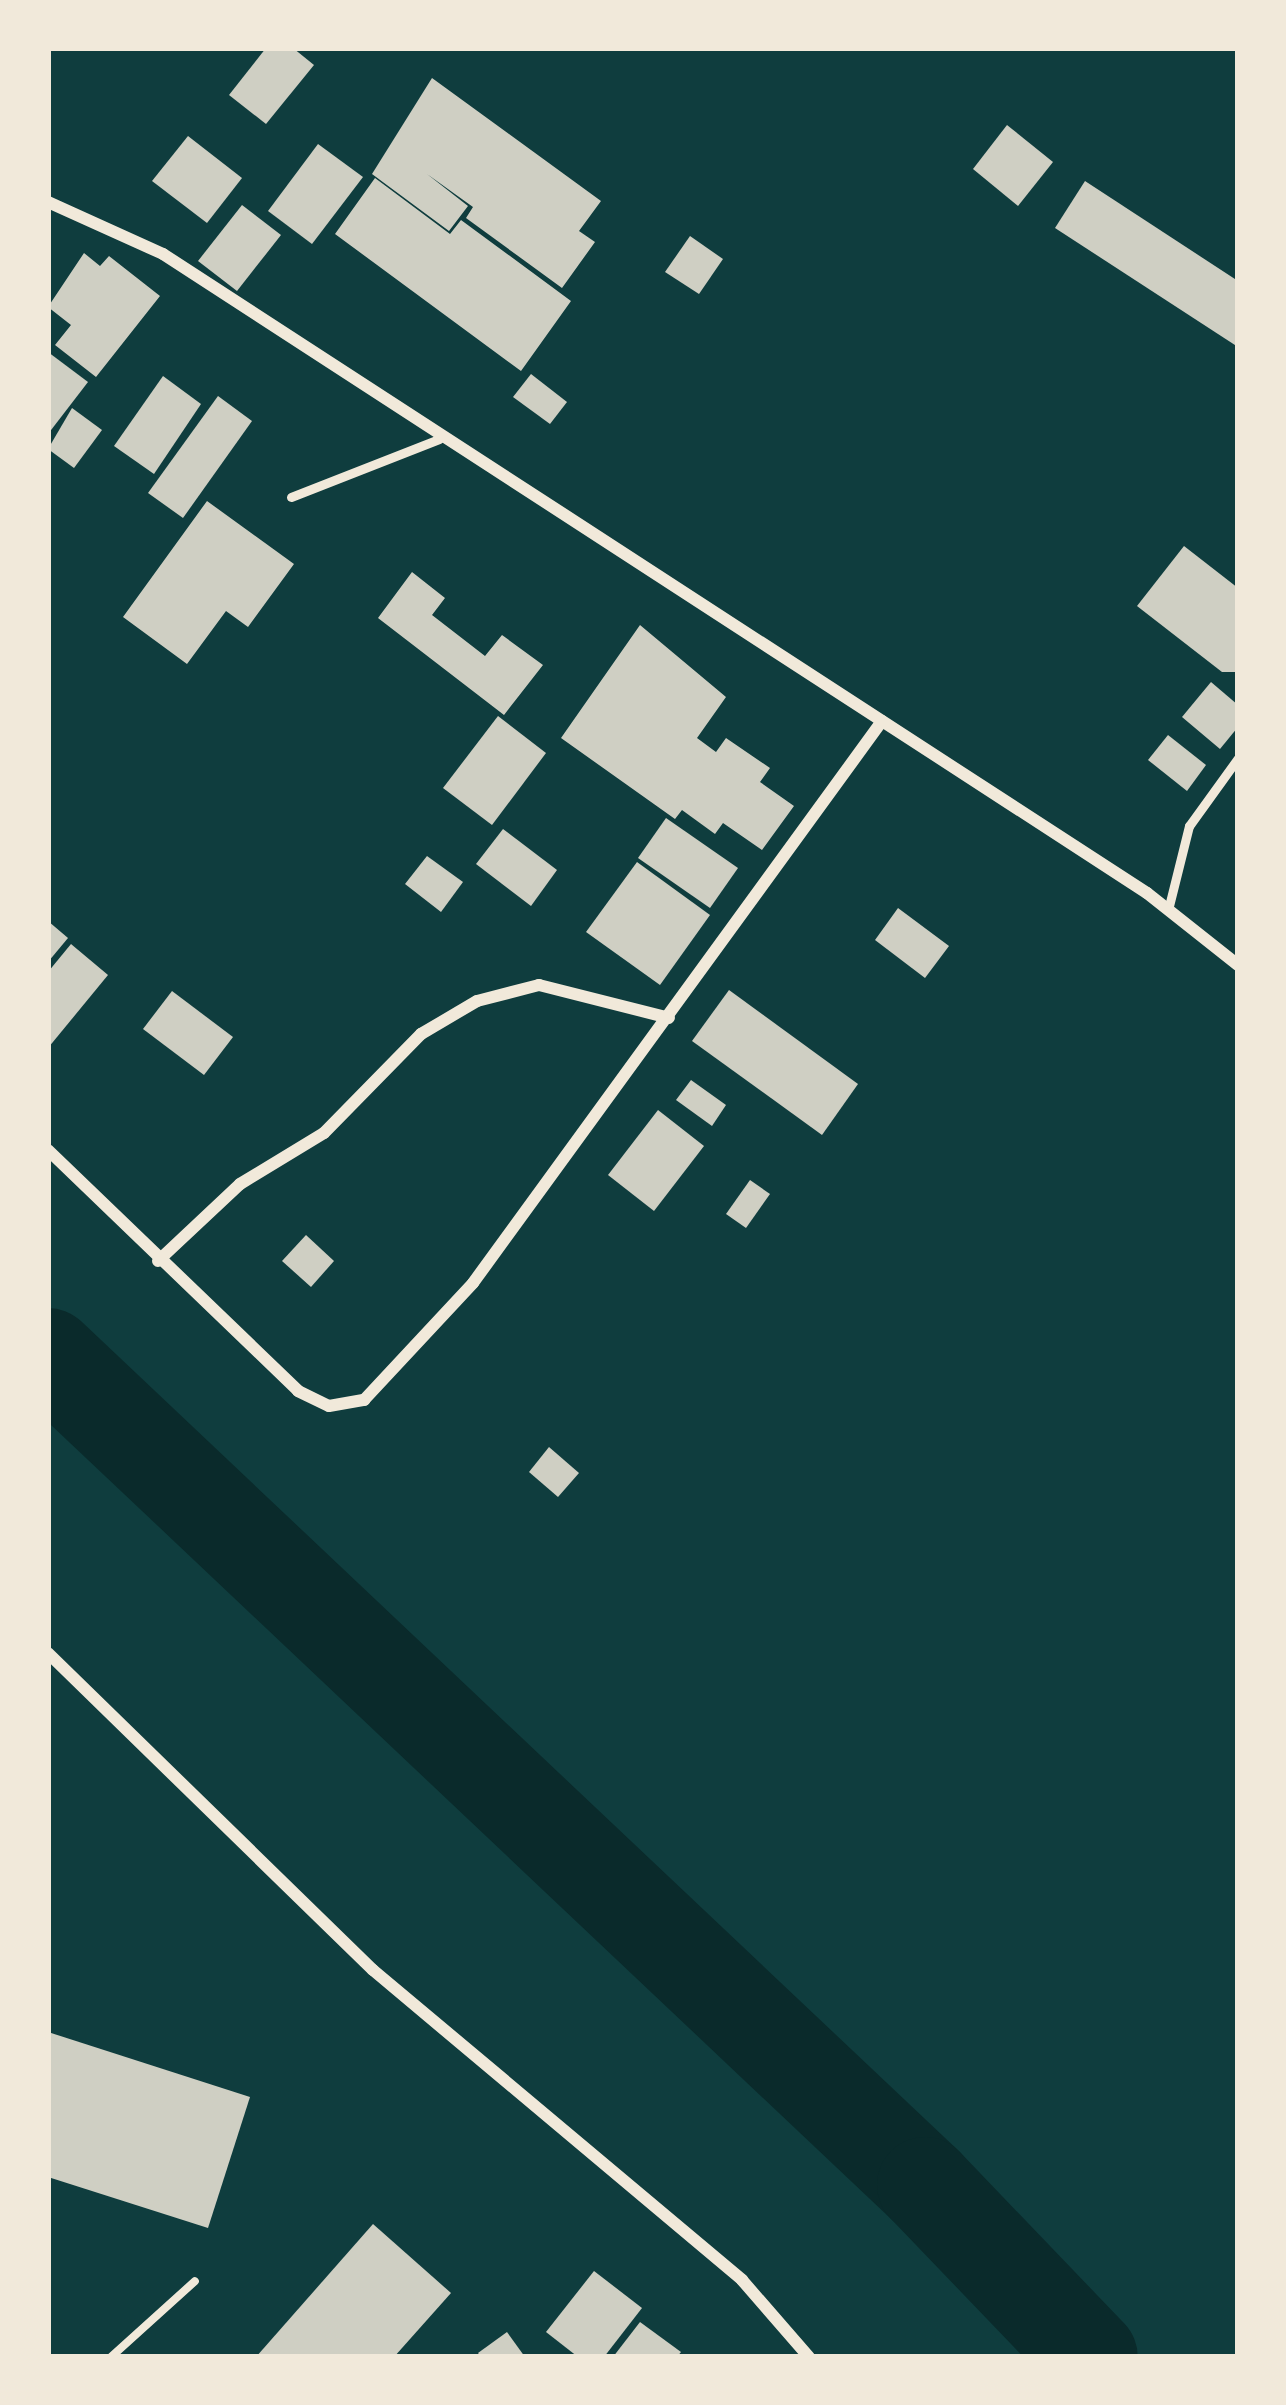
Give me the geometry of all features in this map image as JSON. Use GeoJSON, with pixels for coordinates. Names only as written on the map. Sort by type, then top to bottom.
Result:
{"type":"FeatureCollection","features":[{"type":"Feature","properties":{"kind":"street"},"geometry":{"type":"LineString","coordinates":[[48,202],[163,254],[439,440],[882,721],[1168,910],[1238,964]]}},
{"type":"Feature","properties":{"kind":"street"},"geometry":{"type":"LineString","coordinates":[[48,1150],[158,1262],[298,1391],[329,1406],[364,1400],[473,1283],[882,721]]}},
{"type":"Feature","properties":{"kind":"street"},"geometry":{"type":"LineString","coordinates":[[158,1262],[241,1184],[324,1133],[421,1034],[477,1001],[539,985],[669,1018]]}},
{"type":"Feature","properties":{"kind":"street"},"geometry":{"type":"LineString","coordinates":[[48,1653],[373,1970],[742,2280],[809,2357]]}},
{"type":"Feature","properties":{"kind":"lane"},"geometry":{"type":"LineString","coordinates":[[292,497],[439,440]]}},
{"type":"Feature","properties":{"kind":"lane"},"geometry":{"type":"LineString","coordinates":[[1168,910],[1189,826],[1238,758]]}},
{"type":"Feature","properties":{"kind":"path"},"geometry":{"type":"LineString","coordinates":[[111,2357],[195,2281]]}},
{"type":"Feature","properties":{"kind":"building"},"geometry":{"type":"Polygon","coordinates":[[[266,48],[293,48],[314,65],[266,124],[229,95],[266,48]]]}},
{"type":"Feature","properties":{"kind":"building"},"geometry":{"type":"Polygon","coordinates":[[[432,78],[601,201],[579,231],[595,242],[562,288],[466,218],[473,207],[427,174],[468,206],[449,231],[372,174],[432,78]]]}},
{"type":"Feature","properties":{"kind":"building"},"geometry":{"type":"Polygon","coordinates":[[[1007,125],[1053,162],[1018,206],[973,169],[1007,125]]]}},
{"type":"Feature","properties":{"kind":"building"},"geometry":{"type":"Polygon","coordinates":[[[188,136],[242,178],[207,223],[152,181],[188,136]]]}},
{"type":"Feature","properties":{"kind":"building"},"geometry":{"type":"Polygon","coordinates":[[[318,144],[363,177],[312,244],[268,211],[318,144]]]}},
{"type":"Feature","properties":{"kind":"building"},"geometry":{"type":"Polygon","coordinates":[[[375,178],[450,234],[461,220],[571,301],[521,371],[335,234],[375,178]]]}},
{"type":"Feature","properties":{"kind":"building"},"geometry":{"type":"Polygon","coordinates":[[[1085,181],[1238,281],[1238,347],[1055,228],[1085,181]]]}},
{"type":"Feature","properties":{"kind":"building"},"geometry":{"type":"Polygon","coordinates":[[[242,205],[281,235],[237,291],[198,261],[242,205]]]}},
{"type":"Feature","properties":{"kind":"building"},"geometry":{"type":"Polygon","coordinates":[[[690,236],[723,259],[699,294],[665,272],[690,236]]]}},
{"type":"Feature","properties":{"kind":"building"},"geometry":{"type":"Polygon","coordinates":[[[84,253],[100,266],[109,256],[160,296],[96,377],[55,345],[71,325],[48,307],[84,253]]]}},
{"type":"Feature","properties":{"kind":"building"},"geometry":{"type":"Polygon","coordinates":[[[48,352],[88,382],[48,434],[48,352]]]}},
{"type":"Feature","properties":{"kind":"building"},"geometry":{"type":"Polygon","coordinates":[[[531,374],[567,402],[550,424],[513,397],[531,374]]]}},
{"type":"Feature","properties":{"kind":"building"},"geometry":{"type":"Polygon","coordinates":[[[163,376],[201,404],[154,474],[114,446],[163,376]]]}},
{"type":"Feature","properties":{"kind":"building"},"geometry":{"type":"Polygon","coordinates":[[[218,396],[252,421],[183,518],[148,493],[218,396]]]}},
{"type":"Feature","properties":{"kind":"building"},"geometry":{"type":"Polygon","coordinates":[[[72,408],[102,430],[74,468],[48,449],[72,408]]]}},
{"type":"Feature","properties":{"kind":"building"},"geometry":{"type":"Polygon","coordinates":[[[207,501],[294,564],[248,627],[226,611],[187,664],[123,617],[207,501]]]}},
{"type":"Feature","properties":{"kind":"building"},"geometry":{"type":"Polygon","coordinates":[[[1184,546],[1238,588],[1238,672],[1222,672],[1137,606],[1184,546]]]}},
{"type":"Feature","properties":{"kind":"building"},"geometry":{"type":"Polygon","coordinates":[[[412,572],[445,598],[432,615],[485,656],[502,635],[543,665],[504,715],[378,618],[412,572]]]}},
{"type":"Feature","properties":{"kind":"building"},"geometry":{"type":"Polygon","coordinates":[[[640,625],[726,697],[697,738],[716,752],[726,738],[770,768],[760,782],[794,806],[762,850],[723,823],[715,834],[682,810],[675,819],[561,738],[640,625]]]}},
{"type":"Feature","properties":{"kind":"building"},"geometry":{"type":"Polygon","coordinates":[[[1211,682],[1238,705],[1238,727],[1220,749],[1182,717],[1211,682]]]}},
{"type":"Feature","properties":{"kind":"building"},"geometry":{"type":"Polygon","coordinates":[[[498,716],[546,753],[492,825],[443,788],[498,716]]]}},
{"type":"Feature","properties":{"kind":"building"},"geometry":{"type":"Polygon","coordinates":[[[1168,735],[1206,765],[1187,791],[1148,760],[1168,735]]]}},
{"type":"Feature","properties":{"kind":"building"},"geometry":{"type":"Polygon","coordinates":[[[666,818],[738,868],[710,908],[638,858],[666,818]]]}},
{"type":"Feature","properties":{"kind":"building"},"geometry":{"type":"Polygon","coordinates":[[[503,829],[557,870],[531,906],[476,864],[503,829]]]}},
{"type":"Feature","properties":{"kind":"building"},"geometry":{"type":"Polygon","coordinates":[[[427,856],[463,882],[441,912],[405,884],[427,856]]]}},
{"type":"Feature","properties":{"kind":"building"},"geometry":{"type":"Polygon","coordinates":[[[637,862],[710,915],[660,985],[586,932],[637,862]]]}},
{"type":"Feature","properties":{"kind":"building"},"geometry":{"type":"Polygon","coordinates":[[[898,908],[949,946],[925,978],[875,940],[898,908]]]}},
{"type":"Feature","properties":{"kind":"building"},"geometry":{"type":"Polygon","coordinates":[[[48,921],[68,938],[48,962],[48,921]]]}},
{"type":"Feature","properties":{"kind":"building"},"geometry":{"type":"Polygon","coordinates":[[[71,944],[108,975],[48,1048],[48,972],[71,944]]]}},
{"type":"Feature","properties":{"kind":"building"},"geometry":{"type":"Polygon","coordinates":[[[729,990],[858,1084],[822,1135],[692,1041],[729,990]]]}},
{"type":"Feature","properties":{"kind":"building"},"geometry":{"type":"Polygon","coordinates":[[[172,991],[233,1037],[204,1075],[143,1029],[172,991]]]}},
{"type":"Feature","properties":{"kind":"building"},"geometry":{"type":"Polygon","coordinates":[[[691,1080],[726,1105],[712,1126],[676,1100],[691,1080]]]}},
{"type":"Feature","properties":{"kind":"building"},"geometry":{"type":"Polygon","coordinates":[[[658,1110],[704,1146],[654,1211],[608,1175],[658,1110]]]}},
{"type":"Feature","properties":{"kind":"building"},"geometry":{"type":"Polygon","coordinates":[[[750,1180],[770,1194],[746,1228],[726,1214],[750,1180]]]}},
{"type":"Feature","properties":{"kind":"building"},"geometry":{"type":"Polygon","coordinates":[[[306,1235],[334,1261],[311,1287],[282,1261],[306,1235]]]}},
{"type":"Feature","properties":{"kind":"building"},"geometry":{"type":"Polygon","coordinates":[[[549,1447],[579,1473],[558,1497],[529,1472],[549,1447]]]}},
{"type":"Feature","properties":{"kind":"building"},"geometry":{"type":"Polygon","coordinates":[[[48,2032],[250,2097],[208,2228],[48,2177],[48,2032]]]}},
{"type":"Feature","properties":{"kind":"building"},"geometry":{"type":"Polygon","coordinates":[[[373,2224],[451,2293],[394,2357],[256,2357],[373,2224]]]}},
{"type":"Feature","properties":{"kind":"building"},"geometry":{"type":"Polygon","coordinates":[[[594,2271],[642,2308],[604,2357],[578,2357],[546,2332],[594,2271]]]}},
{"type":"Feature","properties":{"kind":"building"},"geometry":{"type":"Polygon","coordinates":[[[640,2322],[681,2352],[677,2357],[613,2357],[640,2322]]]}},
{"type":"Feature","properties":{"kind":"building"},"geometry":{"type":"Polygon","coordinates":[[[507,2332],[525,2357],[481,2357],[478,2353],[507,2332]]]}},
{"type":"Feature","properties":{"kind":"waterway"},"geometry":{"type":"LineString","coordinates":[[48,1356],[925,2185],[1090,2357]]}}]}
